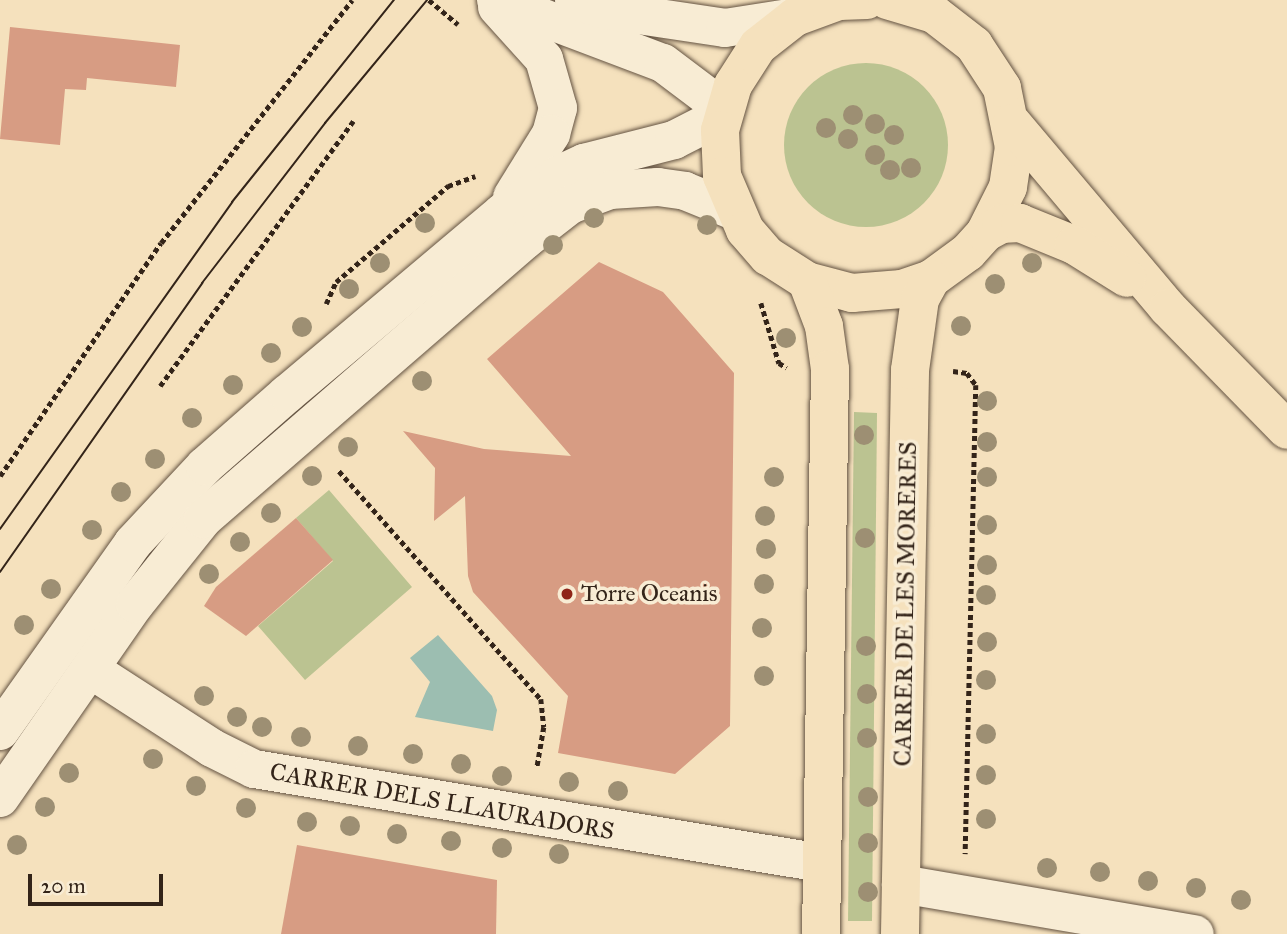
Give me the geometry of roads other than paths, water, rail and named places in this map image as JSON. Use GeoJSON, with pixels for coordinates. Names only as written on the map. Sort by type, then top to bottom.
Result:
{"type":"FeatureCollection","features":[{"type":"Feature","properties":{"kind":"main road"},"geometry":{"type":"LineString","coordinates":[[867,0],[839,1],[795,17],[758,46],[723,112],[722,176],[734,211],[768,256],[807,281],[852,293],[902,289],[931,279],[968,252],[985,233],[1008,187],[1012,123],[1002,88],[974,45],[934,14],[887,0]]}},
{"type":"Feature","properties":{"kind":"main road"},"geometry":{"type":"LineString","coordinates":[[1012,123],[1168,308],[1287,430]]}},
{"type":"Feature","properties":{"kind":"main road"},"geometry":{"type":"LineString","coordinates":[[985,233],[1001,224],[1020,223],[1048,233],[1106,264],[1168,308]]}},
{"type":"Feature","properties":{"kind":"main road","name":"CARRER DE LES MORERES"},"geometry":{"type":"LineString","coordinates":[[900,934],[910,370],[920,299],[931,279]]}},
{"type":"Feature","properties":{"kind":"main road"},"geometry":{"type":"LineString","coordinates":[[807,281],[824,326],[830,369],[821,934]]}},
{"type":"Feature","properties":{"kind":"street"},"geometry":{"type":"LineString","coordinates":[[0,731],[125,554],[167,504],[539,157],[558,108],[544,59],[490,0]]}},
{"type":"Feature","properties":{"kind":"street"},"geometry":{"type":"LineString","coordinates":[[492,199],[584,163],[674,140],[723,112],[663,63],[496,0]]}},
{"type":"Feature","properties":{"kind":"street"},"geometry":{"type":"LineString","coordinates":[[574,0],[605,10],[725,28],[795,17]]}},
{"type":"Feature","properties":{"kind":"street"},"geometry":{"type":"LineString","coordinates":[[0,798],[90,669],[203,519],[570,205],[610,190],[658,187],[715,200],[734,211]]}},
{"type":"Feature","properties":{"kind":"street","name":"CARRER DELS LLAURADORS"},"geometry":{"type":"LineString","coordinates":[[90,669],[230,760],[263,772],[821,863]]}},
{"type":"Feature","properties":{"kind":"street"},"geometry":{"type":"LineString","coordinates":[[901,884],[1195,934]]}},
{"type":"Feature","properties":{"kind":"tram line"},"geometry":{"type":"LineString","coordinates":[[0,529],[232,202],[394,0]]}},
{"type":"Feature","properties":{"kind":"tram line"},"geometry":{"type":"LineString","coordinates":[[0,572],[202,283],[325,123],[427,0]]}},
{"type":"Feature","properties":{"kind":"place","name":"Torre Oceanis"},"geometry":{"type":"Point","coordinates":[567,594]}}]}
